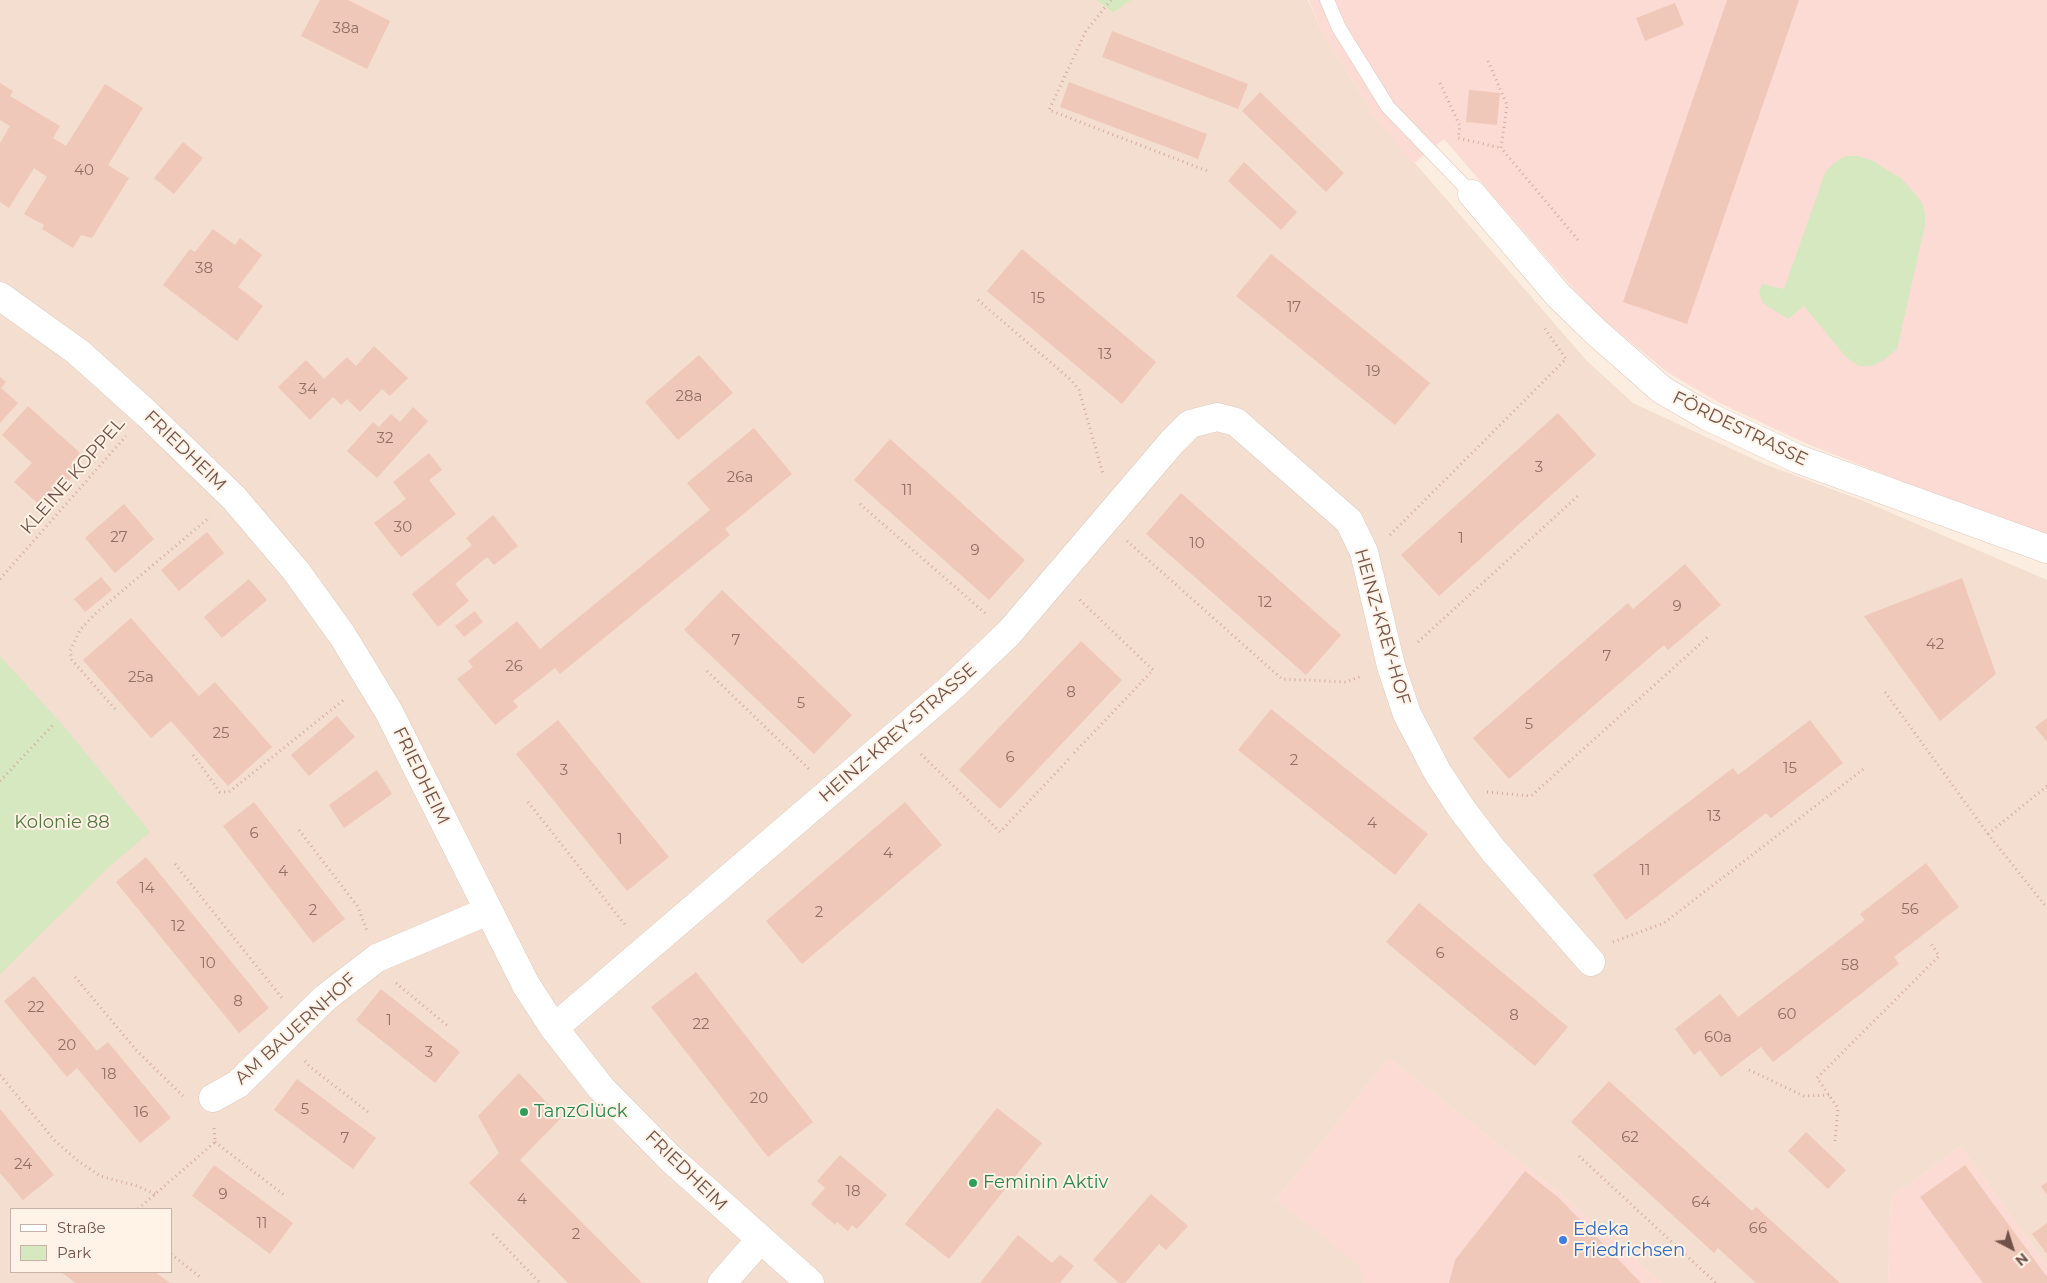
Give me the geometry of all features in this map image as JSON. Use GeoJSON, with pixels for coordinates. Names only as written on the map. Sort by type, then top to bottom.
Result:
{"type":"FeatureCollection","features":[{"type":"Feature","properties":{"kind":"street","name":"FÖRDESTRASSE"},"geometry":{"type":"LineString","coordinates":[[1472,194],[1558,295],[1596,332],[1662,390],[1707,416],[1798,459],[2047,549]]}},
{"type":"Feature","properties":{"kind":"street","name":"FRIEDHEIM"},"geometry":{"type":"LineString","coordinates":[[0,296],[78,352],[146,413],[234,498],[296,571],[370,678],[389,712],[526,985],[554,1028],[608,1094],[672,1160],[810,1283]]}},
{"type":"Feature","properties":{"kind":"street","name":"HEINZ-KREY-STRASSE"},"geometry":{"type":"LineString","coordinates":[[554,1028],[900,734],[1009,633],[1190,424],[1217,417]]}},
{"type":"Feature","properties":{"kind":"street","name":"HEINZ-KREY-HOF"},"geometry":{"type":"LineString","coordinates":[[1217,417],[1236,422],[1349,521],[1364,552],[1391,666],[1407,714],[1438,773],[1461,808],[1493,850],[1590,962]]}},
{"type":"Feature","properties":{"kind":"street","name":"AM BAUERNHOF"},"geometry":{"type":"LineString","coordinates":[[213,1098],[238,1084],[325,998],[377,958],[488,911]]}},
{"type":"Feature","properties":{"kind":"street"},"geometry":{"type":"LineString","coordinates":[[722,1283],[760,1240]]}},
{"type":"Feature","properties":{"kind":"lane"},"geometry":{"type":"LineString","coordinates":[[1327,0],[1339,28],[1388,107],[1472,194]]}},
{"type":"Feature","properties":{"kind":"path"},"geometry":{"type":"LineString","coordinates":[[1111,0],[1086,31],[1049,110],[1210,172]]}},
{"type":"Feature","properties":{"kind":"path"},"geometry":{"type":"LineString","coordinates":[[1488,61],[1507,105],[1501,148]]}},
{"type":"Feature","properties":{"kind":"path"},"geometry":{"type":"LineString","coordinates":[[1440,83],[1460,126],[1458,138],[1501,148],[1579,241]]}},
{"type":"Feature","properties":{"kind":"path"},"geometry":{"type":"LineString","coordinates":[[978,300],[1071,380],[1079,390],[1107,492],[1110,515],[1119,535],[1282,679],[1346,682],[1391,666],[1580,494]]}},
{"type":"Feature","properties":{"kind":"path"},"geometry":{"type":"LineString","coordinates":[[1364,552],[1379,545],[1566,359],[1539,321]]}},
{"type":"Feature","properties":{"kind":"path","name":"KLEINE KOPPEL"},"geometry":{"type":"LineString","coordinates":[[0,579],[146,413]]}},
{"type":"Feature","properties":{"kind":"path"},"geometry":{"type":"LineString","coordinates":[[115,709],[72,660],[70,651],[80,630],[96,613],[234,498]]}},
{"type":"Feature","properties":{"kind":"path"},"geometry":{"type":"LineString","coordinates":[[860,504],[1009,633]]}},
{"type":"Feature","properties":{"kind":"path"},"geometry":{"type":"LineString","coordinates":[[1057,579],[1153,670],[1074,753]]}},
{"type":"Feature","properties":{"kind":"path"},"geometry":{"type":"LineString","coordinates":[[1461,808],[1488,792],[1531,796],[1709,636]]}},
{"type":"Feature","properties":{"kind":"path"},"geometry":{"type":"LineString","coordinates":[[707,672],[832,792]]}},
{"type":"Feature","properties":{"kind":"path"},"geometry":{"type":"LineString","coordinates":[[193,755],[220,792],[229,792],[370,678]]}},
{"type":"Feature","properties":{"kind":"path"},"geometry":{"type":"LineString","coordinates":[[1885,692],[1988,834],[2047,908]]}},
{"type":"Feature","properties":{"kind":"path"},"geometry":{"type":"LineString","coordinates":[[0,781],[54,724]]}},
{"type":"Feature","properties":{"kind":"path"},"geometry":{"type":"LineString","coordinates":[[900,734],[1000,832],[1070,758]]}},
{"type":"Feature","properties":{"kind":"path"},"geometry":{"type":"LineString","coordinates":[[1590,962],[1614,942],[1664,923],[1866,767]]}},
{"type":"Feature","properties":{"kind":"path"},"geometry":{"type":"LineString","coordinates":[[1988,834],[2047,786]]}},
{"type":"Feature","properties":{"kind":"path"},"geometry":{"type":"LineString","coordinates":[[528,802],[645,950]]}},
{"type":"Feature","properties":{"kind":"path"},"geometry":{"type":"LineString","coordinates":[[299,830],[358,907],[385,974],[449,1028]]}},
{"type":"Feature","properties":{"kind":"path"},"geometry":{"type":"LineString","coordinates":[[175,864],[290,1007],[301,1054],[309,1066],[368,1112]]}},
{"type":"Feature","properties":{"kind":"path"},"geometry":{"type":"LineString","coordinates":[[1835,1141],[1838,1108],[1817,1078],[1939,956],[1930,942]]}},
{"type":"Feature","properties":{"kind":"path"},"geometry":{"type":"LineString","coordinates":[[75,977],[138,1052],[181,1096],[213,1098],[215,1142],[284,1195]]}},
{"type":"Feature","properties":{"kind":"path"},"geometry":{"type":"LineString","coordinates":[[1748,1070],[1804,1096],[1829,1095]]}},
{"type":"Feature","properties":{"kind":"path"},"geometry":{"type":"LineString","coordinates":[[0,1075],[56,1142],[77,1160],[100,1176],[136,1186],[155,1194]]}},
{"type":"Feature","properties":{"kind":"path"},"geometry":{"type":"LineString","coordinates":[[139,1208],[215,1142]]}},
{"type":"Feature","properties":{"kind":"path"},"geometry":{"type":"LineString","coordinates":[[1579,1156],[1716,1283]]}},
{"type":"Feature","properties":{"kind":"path"},"geometry":{"type":"LineString","coordinates":[[493,1234],[540,1283]]}},
{"type":"Feature","properties":{"kind":"path"},"geometry":{"type":"LineString","coordinates":[[172,1255],[200,1277]]}},
{"type":"Feature","properties":{"kind":"shaded area"},"geometry":{"type":"Polygon","coordinates":[[[0,0],[1097,0],[1113,13],[1131,0],[1308,0],[1323,34],[1374,116],[1587,361],[1633,403],[1764,464],[1861,500],[2047,580],[2047,1266],[1961,1146],[1891,1197],[1888,1283],[1662,1283],[1560,1193],[1389,1058],[1276,1200],[1360,1265],[1364,1283],[0,1283],[0,0]]]}},
{"type":"Feature","properties":{"kind":"shaded area"},"geometry":{"type":"Polygon","coordinates":[[[1309,0],[2047,0],[2047,536],[1967,507],[1805,443],[1720,403],[1667,372],[1592,310],[1444,139],[1413,164],[1374,116],[1323,34],[1309,0]]]}},
{"type":"Feature","properties":{"kind":"shaded area"},"geometry":{"type":"Polygon","coordinates":[[[1389,1058],[1560,1193],[1662,1283],[1364,1283],[1359,1265],[1276,1200],[1389,1058]]]}},
{"type":"Feature","properties":{"kind":"shaded area"},"geometry":{"type":"Polygon","coordinates":[[[1961,1146],[2047,1266],[2047,1283],[1888,1283],[1891,1197],[1961,1146]]]}},
{"type":"Feature","properties":{"kind":"green space"},"geometry":{"type":"Polygon","coordinates":[[[1097,0],[1131,0],[1113,13],[1097,0]]]}},
{"type":"Feature","properties":{"kind":"green space"},"geometry":{"type":"Polygon","coordinates":[[[1845,156],[1858,156],[1871,160],[1901,178],[1921,201],[1925,212],[1925,225],[1897,349],[1884,360],[1872,366],[1859,366],[1846,357],[1804,306],[1788,319],[1763,303],[1759,292],[1762,284],[1784,289],[1825,173],[1834,163],[1845,156]]]}},
{"type":"Feature","properties":{"kind":"green space","name":"Kolonie 88"},"geometry":{"type":"Polygon","coordinates":[[[0,656],[67,730],[150,832],[110,866],[0,974],[0,656]]]}},
{"type":"Feature","properties":{"kind":"building"},"geometry":{"type":"Polygon","coordinates":[[[320,0],[348,0],[390,21],[367,69],[301,36],[320,0]]]}},
{"type":"Feature","properties":{"kind":"building"},"geometry":{"type":"Polygon","coordinates":[[[1727,0],[1799,0],[1687,324],[1623,302],[1727,0]]]}},
{"type":"Feature","properties":{"kind":"building"},"geometry":{"type":"Polygon","coordinates":[[[1675,3],[1684,25],[1645,41],[1636,18],[1675,3]]]}},
{"type":"Feature","properties":{"kind":"building"},"geometry":{"type":"Polygon","coordinates":[[[1112,31],[1248,84],[1238,109],[1102,57],[1112,31]]]}},
{"type":"Feature","properties":{"kind":"building"},"geometry":{"type":"Polygon","coordinates":[[[1069,82],[1207,134],[1198,159],[1060,107],[1069,82]]]}},
{"type":"Feature","properties":{"kind":"building"},"geometry":{"type":"Polygon","coordinates":[[[0,83],[13,91],[10,96],[60,126],[53,138],[66,146],[105,84],[143,108],[108,165],[129,178],[92,238],[81,235],[73,248],[42,229],[44,225],[24,214],[47,177],[34,168],[9,208],[0,202],[0,143],[10,126],[0,120],[0,83]]]}},
{"type":"Feature","properties":{"kind":"building"},"geometry":{"type":"Polygon","coordinates":[[[1469,90],[1500,93],[1497,125],[1466,122],[1469,90]]]}},
{"type":"Feature","properties":{"kind":"building"},"geometry":{"type":"Polygon","coordinates":[[[1260,92],[1344,173],[1326,192],[1242,111],[1260,92]]]}},
{"type":"Feature","properties":{"kind":"building"},"geometry":{"type":"Polygon","coordinates":[[[183,142],[203,158],[174,194],[154,178],[183,142]]]}},
{"type":"Feature","properties":{"kind":"building"},"geometry":{"type":"Polygon","coordinates":[[[1244,162],[1297,212],[1281,230],[1228,181],[1244,162]]]}},
{"type":"Feature","properties":{"kind":"building"},"geometry":{"type":"Polygon","coordinates":[[[213,229],[235,245],[240,238],[262,255],[238,287],[263,306],[237,341],[163,285],[190,249],[195,252],[213,229]]]}},
{"type":"Feature","properties":{"kind":"building"},"geometry":{"type":"Polygon","coordinates":[[[1022,249],[1156,362],[1122,404],[987,291],[1022,249]]]}},
{"type":"Feature","properties":{"kind":"building"},"geometry":{"type":"Polygon","coordinates":[[[1271,254],[1430,383],[1395,425],[1236,296],[1271,254]]]}},
{"type":"Feature","properties":{"kind":"building"},"geometry":{"type":"Polygon","coordinates":[[[374,346],[408,378],[390,396],[382,389],[360,412],[347,399],[341,405],[333,397],[310,420],[278,387],[306,360],[324,379],[347,357],[356,366],[374,346]]]}},
{"type":"Feature","properties":{"kind":"building"},"geometry":{"type":"Polygon","coordinates":[[[699,355],[733,393],[678,440],[645,402],[699,355]]]}},
{"type":"Feature","properties":{"kind":"building"},"geometry":{"type":"Polygon","coordinates":[[[0,377],[6,382],[1,388],[18,403],[0,423],[0,377]]]}},
{"type":"Feature","properties":{"kind":"building"},"geometry":{"type":"Polygon","coordinates":[[[28,406],[80,453],[72,462],[79,469],[43,508],[14,482],[32,463],[2,435],[28,406]]]}},
{"type":"Feature","properties":{"kind":"building"},"geometry":{"type":"Polygon","coordinates":[[[413,407],[428,421],[377,478],[347,451],[373,422],[379,427],[391,414],[400,422],[413,407]]]}},
{"type":"Feature","properties":{"kind":"building"},"geometry":{"type":"Polygon","coordinates":[[[1558,413],[1596,455],[1439,596],[1401,555],[1558,413]]]}},
{"type":"Feature","properties":{"kind":"building"},"geometry":{"type":"Polygon","coordinates":[[[754,428],[792,474],[725,529],[730,535],[560,674],[555,668],[513,701],[518,707],[495,725],[457,679],[473,667],[468,661],[517,621],[540,649],[710,510],[687,483],[754,428]]]}},
{"type":"Feature","properties":{"kind":"building"},"geometry":{"type":"Polygon","coordinates":[[[890,439],[1025,560],[989,600],[854,480],[890,439]]]}},
{"type":"Feature","properties":{"kind":"building"},"geometry":{"type":"Polygon","coordinates":[[[429,453],[442,470],[429,480],[456,514],[401,557],[374,523],[406,499],[393,482],[429,453]]]}},
{"type":"Feature","properties":{"kind":"building"},"geometry":{"type":"Polygon","coordinates":[[[1181,493],[1341,635],[1306,675],[1146,534],[1181,493]]]}},
{"type":"Feature","properties":{"kind":"building"},"geometry":{"type":"Polygon","coordinates":[[[124,504],[154,539],[115,573],[85,538],[124,504]]]}},
{"type":"Feature","properties":{"kind":"building"},"geometry":{"type":"Polygon","coordinates":[[[493,515],[518,546],[494,565],[487,557],[455,584],[469,601],[438,627],[412,594],[472,545],[466,538],[493,515]]]}},
{"type":"Feature","properties":{"kind":"building"},"geometry":{"type":"Polygon","coordinates":[[[207,532],[224,553],[179,591],[161,570],[207,532]]]}},
{"type":"Feature","properties":{"kind":"building"},"geometry":{"type":"Polygon","coordinates":[[[1685,564],[1721,605],[1668,650],[1664,645],[1509,779],[1473,738],[1628,603],[1633,609],[1685,564]]]}},
{"type":"Feature","properties":{"kind":"building"},"geometry":{"type":"Polygon","coordinates":[[[101,577],[112,590],[85,612],[74,599],[101,577]]]}},
{"type":"Feature","properties":{"kind":"building"},"geometry":{"type":"Polygon","coordinates":[[[1962,578],[1996,674],[1940,721],[1864,616],[1962,578]]]}},
{"type":"Feature","properties":{"kind":"building"},"geometry":{"type":"Polygon","coordinates":[[[249,579],[267,600],[222,638],[204,617],[249,579]]]}},
{"type":"Feature","properties":{"kind":"building"},"geometry":{"type":"Polygon","coordinates":[[[722,590],[852,715],[814,754],[684,630],[722,590]]]}},
{"type":"Feature","properties":{"kind":"building"},"geometry":{"type":"Polygon","coordinates":[[[475,611],[483,622],[464,637],[455,626],[475,611]]]}},
{"type":"Feature","properties":{"kind":"building"},"geometry":{"type":"Polygon","coordinates":[[[131,618],[199,696],[215,682],[272,747],[228,786],[171,721],[151,738],[83,660],[131,618]]]}},
{"type":"Feature","properties":{"kind":"building"},"geometry":{"type":"Polygon","coordinates":[[[1081,641],[1122,680],[1000,809],[959,770],[1081,641]]]}},
{"type":"Feature","properties":{"kind":"building"},"geometry":{"type":"Polygon","coordinates":[[[1271,709],[1428,834],[1395,875],[1238,750],[1271,709]]]}},
{"type":"Feature","properties":{"kind":"building"},"geometry":{"type":"Polygon","coordinates":[[[337,716],[355,737],[309,776],[291,755],[337,716]]]}},
{"type":"Feature","properties":{"kind":"building"},"geometry":{"type":"Polygon","coordinates":[[[2047,718],[2047,742],[2035,727],[2047,718]]]}},
{"type":"Feature","properties":{"kind":"building"},"geometry":{"type":"Polygon","coordinates":[[[558,720],[669,857],[627,891],[516,754],[558,720]]]}},
{"type":"Feature","properties":{"kind":"building"},"geometry":{"type":"Polygon","coordinates":[[[1810,720],[1843,763],[1771,818],[1766,813],[1626,920],[1593,875],[1733,768],[1738,775],[1810,720]]]}},
{"type":"Feature","properties":{"kind":"building"},"geometry":{"type":"Polygon","coordinates":[[[377,770],[392,794],[344,828],[329,805],[377,770]]]}},
{"type":"Feature","properties":{"kind":"building"},"geometry":{"type":"Polygon","coordinates":[[[254,802],[345,919],[313,943],[223,826],[254,802]]]}},
{"type":"Feature","properties":{"kind":"building"},"geometry":{"type":"Polygon","coordinates":[[[905,802],[942,845],[802,964],[766,921],[905,802]]]}},
{"type":"Feature","properties":{"kind":"building"},"geometry":{"type":"Polygon","coordinates":[[[146,857],[269,1008],[239,1033],[116,882],[146,857]]]}},
{"type":"Feature","properties":{"kind":"building"},"geometry":{"type":"Polygon","coordinates":[[[1926,863],[1959,907],[1894,957],[1899,964],[1773,1062],[1761,1047],[1721,1077],[1700,1050],[1694,1055],[1675,1029],[1720,994],[1738,1017],[1865,920],[1860,914],[1926,863]]]}},
{"type":"Feature","properties":{"kind":"building"},"geometry":{"type":"Polygon","coordinates":[[[1419,903],[1568,1027],[1535,1066],[1386,942],[1419,903]]]}},
{"type":"Feature","properties":{"kind":"building"},"geometry":{"type":"Polygon","coordinates":[[[696,972],[813,1122],[768,1157],[651,1007],[696,972]]]}},
{"type":"Feature","properties":{"kind":"building"},"geometry":{"type":"Polygon","coordinates":[[[34,976],[97,1051],[108,1042],[171,1118],[140,1143],[77,1068],[67,1077],[4,1001],[34,976]]]}},
{"type":"Feature","properties":{"kind":"building"},"geometry":{"type":"Polygon","coordinates":[[[381,989],[460,1052],[435,1083],[356,1020],[381,989]]]}},
{"type":"Feature","properties":{"kind":"building"},"geometry":{"type":"Polygon","coordinates":[[[519,1073],[561,1118],[520,1160],[642,1283],[568,1283],[469,1183],[499,1153],[478,1116],[519,1073]]]}},
{"type":"Feature","properties":{"kind":"building"},"geometry":{"type":"Polygon","coordinates":[[[297,1079],[376,1138],[353,1169],[274,1110],[297,1079]]]}},
{"type":"Feature","properties":{"kind":"building"},"geometry":{"type":"Polygon","coordinates":[[[1609,1081],[1752,1211],[1756,1207],[1840,1283],[1756,1283],[1718,1248],[1714,1253],[1571,1122],[1609,1081]]]}},
{"type":"Feature","properties":{"kind":"building","name":"Feminin Aktiv"},"geometry":{"type":"Polygon","coordinates":[[[997,1108],[1042,1143],[949,1259],[905,1224],[997,1108]]]}},
{"type":"Feature","properties":{"kind":"building"},"geometry":{"type":"Polygon","coordinates":[[[0,1109],[54,1175],[23,1200],[0,1173],[0,1109]]]}},
{"type":"Feature","properties":{"kind":"building"},"geometry":{"type":"Polygon","coordinates":[[[1806,1132],[1846,1170],[1828,1189],[1788,1151],[1806,1132]]]}},
{"type":"Feature","properties":{"kind":"building"},"geometry":{"type":"Polygon","coordinates":[[[840,1155],[887,1195],[857,1229],[852,1225],[848,1231],[837,1222],[835,1225],[811,1204],[825,1188],[817,1181],[840,1155]]]}},
{"type":"Feature","properties":{"kind":"building"},"geometry":{"type":"Polygon","coordinates":[[[214,1165],[293,1223],[270,1254],[192,1196],[214,1165]]]}},
{"type":"Feature","properties":{"kind":"building"},"geometry":{"type":"Polygon","coordinates":[[[1965,1165],[2047,1277],[2047,1283],[1983,1283],[1920,1197],[1965,1165]]]}},
{"type":"Feature","properties":{"kind":"building"},"geometry":{"type":"Polygon","coordinates":[[[1525,1171],[1559,1198],[1641,1283],[1449,1283],[1455,1260],[1525,1171]]]}},
{"type":"Feature","properties":{"kind":"building"},"geometry":{"type":"Polygon","coordinates":[[[2047,1182],[2047,1195],[2041,1186],[2047,1182]]]}},
{"type":"Feature","properties":{"kind":"building"},"geometry":{"type":"Polygon","coordinates":[[[1151,1194],[1188,1226],[1166,1250],[1159,1244],[1125,1283],[1119,1283],[1093,1260],[1151,1194]]]}},
{"type":"Feature","properties":{"kind":"building"},"geometry":{"type":"Polygon","coordinates":[[[2047,1223],[2047,1254],[2032,1234],[2047,1223]]]}},
{"type":"Feature","properties":{"kind":"building"},"geometry":{"type":"Polygon","coordinates":[[[1018,1235],[1052,1263],[1060,1255],[1074,1266],[1060,1283],[980,1283],[1018,1235]]]}},
{"type":"Feature","properties":{"kind":"building"},"geometry":{"type":"Polygon","coordinates":[[[62,1273],[156,1273],[170,1283],[76,1283],[62,1273]]]}},
{"type":"Feature","properties":{"kind":"place","name":"TanzGlück"},"geometry":{"type":"Point","coordinates":[524,1112]}},
{"type":"Feature","properties":{"kind":"place","name":"Feminin Aktiv"},"geometry":{"type":"Point","coordinates":[973,1183]}},
{"type":"Feature","properties":{"kind":"place","name":"Edeka Friedrichsen"},"geometry":{"type":"Point","coordinates":[1563,1240]}}]}
